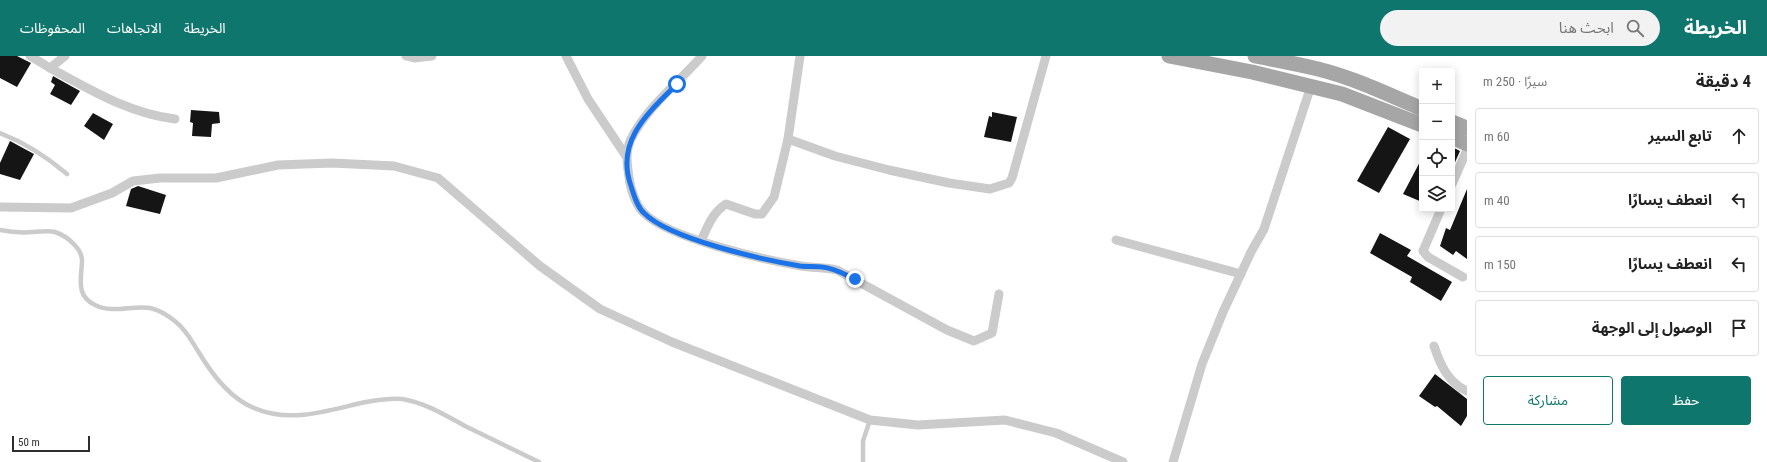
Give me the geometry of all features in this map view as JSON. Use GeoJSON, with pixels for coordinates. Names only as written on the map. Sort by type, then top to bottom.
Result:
{"type":"FeatureCollection","features":[{"type":"Feature","properties":{"kind":"main road"},"geometry":{"type":"LineString","coordinates":[[1169,56],[1310,86],[1360,100],[1419,124]]}},
{"type":"Feature","properties":{"kind":"main road"},"geometry":{"type":"LineString","coordinates":[[1255,56],[1319,69],[1378,89],[1419,108]]}},
{"type":"Feature","properties":{"kind":"main road"},"geometry":{"type":"LineString","coordinates":[[1455,123],[1467,128]]}},
{"type":"Feature","properties":{"kind":"main road"},"geometry":{"type":"LineString","coordinates":[[1455,139],[1467,144]]}},
{"type":"Feature","properties":{"kind":"street"},"geometry":{"type":"LineString","coordinates":[[50,68],[65,56]]}},
{"type":"Feature","properties":{"kind":"street"},"geometry":{"type":"LineString","coordinates":[[406,56],[414,58],[432,56]]}},
{"type":"Feature","properties":{"kind":"street"},"geometry":{"type":"LineString","coordinates":[[566,56],[588,99],[626,156]]}},
{"type":"Feature","properties":{"kind":"street"},"geometry":{"type":"LineString","coordinates":[[702,56],[642,120],[631,140],[626,156],[629,181],[642,212],[652,221],[668,230],[701,241],[802,266],[822,267],[837,270],[947,330],[974,341],[992,333],[998,294]]}},
{"type":"Feature","properties":{"kind":"street"},"geometry":{"type":"LineString","coordinates":[[701,241],[717,210],[726,204],[755,214],[762,214],[774,197],[788,139],[800,56]]}},
{"type":"Feature","properties":{"kind":"street"},"geometry":{"type":"LineString","coordinates":[[788,139],[835,156],[889,170],[990,190],[1009,183],[1012,178],[1046,56]]}},
{"type":"Feature","properties":{"kind":"street"},"geometry":{"type":"LineString","coordinates":[[35,57],[50,68],[101,95],[138,112],[175,119]]}},
{"type":"Feature","properties":{"kind":"street"},"geometry":{"type":"LineString","coordinates":[[1173,462],[1202,364],[1223,312],[1264,229],[1310,86]]}},
{"type":"Feature","properties":{"kind":"street"},"geometry":{"type":"LineString","coordinates":[[1455,177],[1467,150]]}},
{"type":"Feature","properties":{"kind":"street"},"geometry":{"type":"LineString","coordinates":[[0,207],[71,208],[112,193],[132,181],[160,178],[216,178],[278,166],[332,163],[394,166],[438,178],[540,266],[600,309],[672,342],[870,420],[918,425],[1005,420],[1056,433],[1123,462]]}},
{"type":"Feature","properties":{"kind":"street"},"geometry":{"type":"LineString","coordinates":[[1440,212],[1423,251],[1428,257],[1463,277]]}},
{"type":"Feature","properties":{"kind":"street"},"geometry":{"type":"LineString","coordinates":[[1116,240],[1241,274]]}},
{"type":"Feature","properties":{"kind":"street"},"geometry":{"type":"LineString","coordinates":[[1434,346],[1444,371],[1452,380],[1467,391]]}},
{"type":"Feature","properties":{"kind":"lane"},"geometry":{"type":"LineString","coordinates":[[0,133],[25,144],[44,155],[67,174]]}},
{"type":"Feature","properties":{"kind":"lane"},"geometry":{"type":"LineString","coordinates":[[0,230],[32,232],[45,231],[63,235],[75,246],[82,257],[80,287],[83,296],[88,302],[110,309],[151,308],[176,322],[188,335],[210,370],[229,392],[240,401],[254,408],[276,416],[291,417],[320,414],[378,400],[401,399],[420,404],[439,412],[539,462]]}},
{"type":"Feature","properties":{"kind":"lane"},"geometry":{"type":"LineString","coordinates":[[863,462],[863,441],[870,420]]}},
{"type":"Feature","properties":{"kind":"building"},"geometry":{"type":"Polygon","coordinates":[[[0,56],[17,56],[31,63],[17,87],[0,78],[0,56]]]}},
{"type":"Feature","properties":{"kind":"building"},"geometry":{"type":"Polygon","coordinates":[[[53,76],[80,91],[71,105],[50,94],[55,85],[51,82],[53,76]]]}},
{"type":"Feature","properties":{"kind":"building"},"geometry":{"type":"Polygon","coordinates":[[[191,110],[219,112],[220,123],[212,124],[211,137],[192,136],[193,123],[190,122],[191,110]]]}},
{"type":"Feature","properties":{"kind":"building"},"geometry":{"type":"Polygon","coordinates":[[[992,112],[1017,117],[1011,142],[984,137],[989,116],[992,117],[992,112]]]}},
{"type":"Feature","properties":{"kind":"building"},"geometry":{"type":"Polygon","coordinates":[[[93,113],[113,124],[104,140],[84,126],[93,113]]]}},
{"type":"Feature","properties":{"kind":"building"},"geometry":{"type":"Polygon","coordinates":[[[1388,127],[1410,139],[1379,193],[1357,181],[1388,127]]]}},
{"type":"Feature","properties":{"kind":"building"},"geometry":{"type":"Polygon","coordinates":[[[10,141],[34,154],[20,180],[0,174],[0,163],[10,141]]]}},
{"type":"Feature","properties":{"kind":"building"},"geometry":{"type":"Polygon","coordinates":[[[1455,148],[1460,151],[1455,162],[1455,148]]]}},
{"type":"Feature","properties":{"kind":"building"},"geometry":{"type":"Polygon","coordinates":[[[1419,164],[1419,201],[1403,194],[1419,164]]]}},
{"type":"Feature","properties":{"kind":"building"},"geometry":{"type":"Polygon","coordinates":[[[138,186],[166,195],[160,214],[126,206],[131,189],[138,186]]]}},
{"type":"Feature","properties":{"kind":"building"},"geometry":{"type":"Polygon","coordinates":[[[1467,189],[1467,259],[1456,251],[1453,255],[1440,246],[1446,228],[1450,230],[1467,189]]]}},
{"type":"Feature","properties":{"kind":"building"},"geometry":{"type":"Polygon","coordinates":[[[1380,233],[1411,250],[1407,256],[1452,282],[1441,301],[1410,282],[1412,277],[1370,253],[1380,233]]]}},
{"type":"Feature","properties":{"kind":"building"},"geometry":{"type":"Polygon","coordinates":[[[1435,374],[1467,399],[1467,416],[1461,426],[1437,406],[1435,407],[1419,396],[1435,374]]]}},
{"type":"Feature","properties":{"kind":"route"},"geometry":{"type":"LineString","coordinates":[[677,84],[642,120],[631,140],[626,156],[629,181],[642,212],[652,221],[668,230],[701,241],[755,256],[802,266],[822,267],[837,270],[855,279]]}}]}
